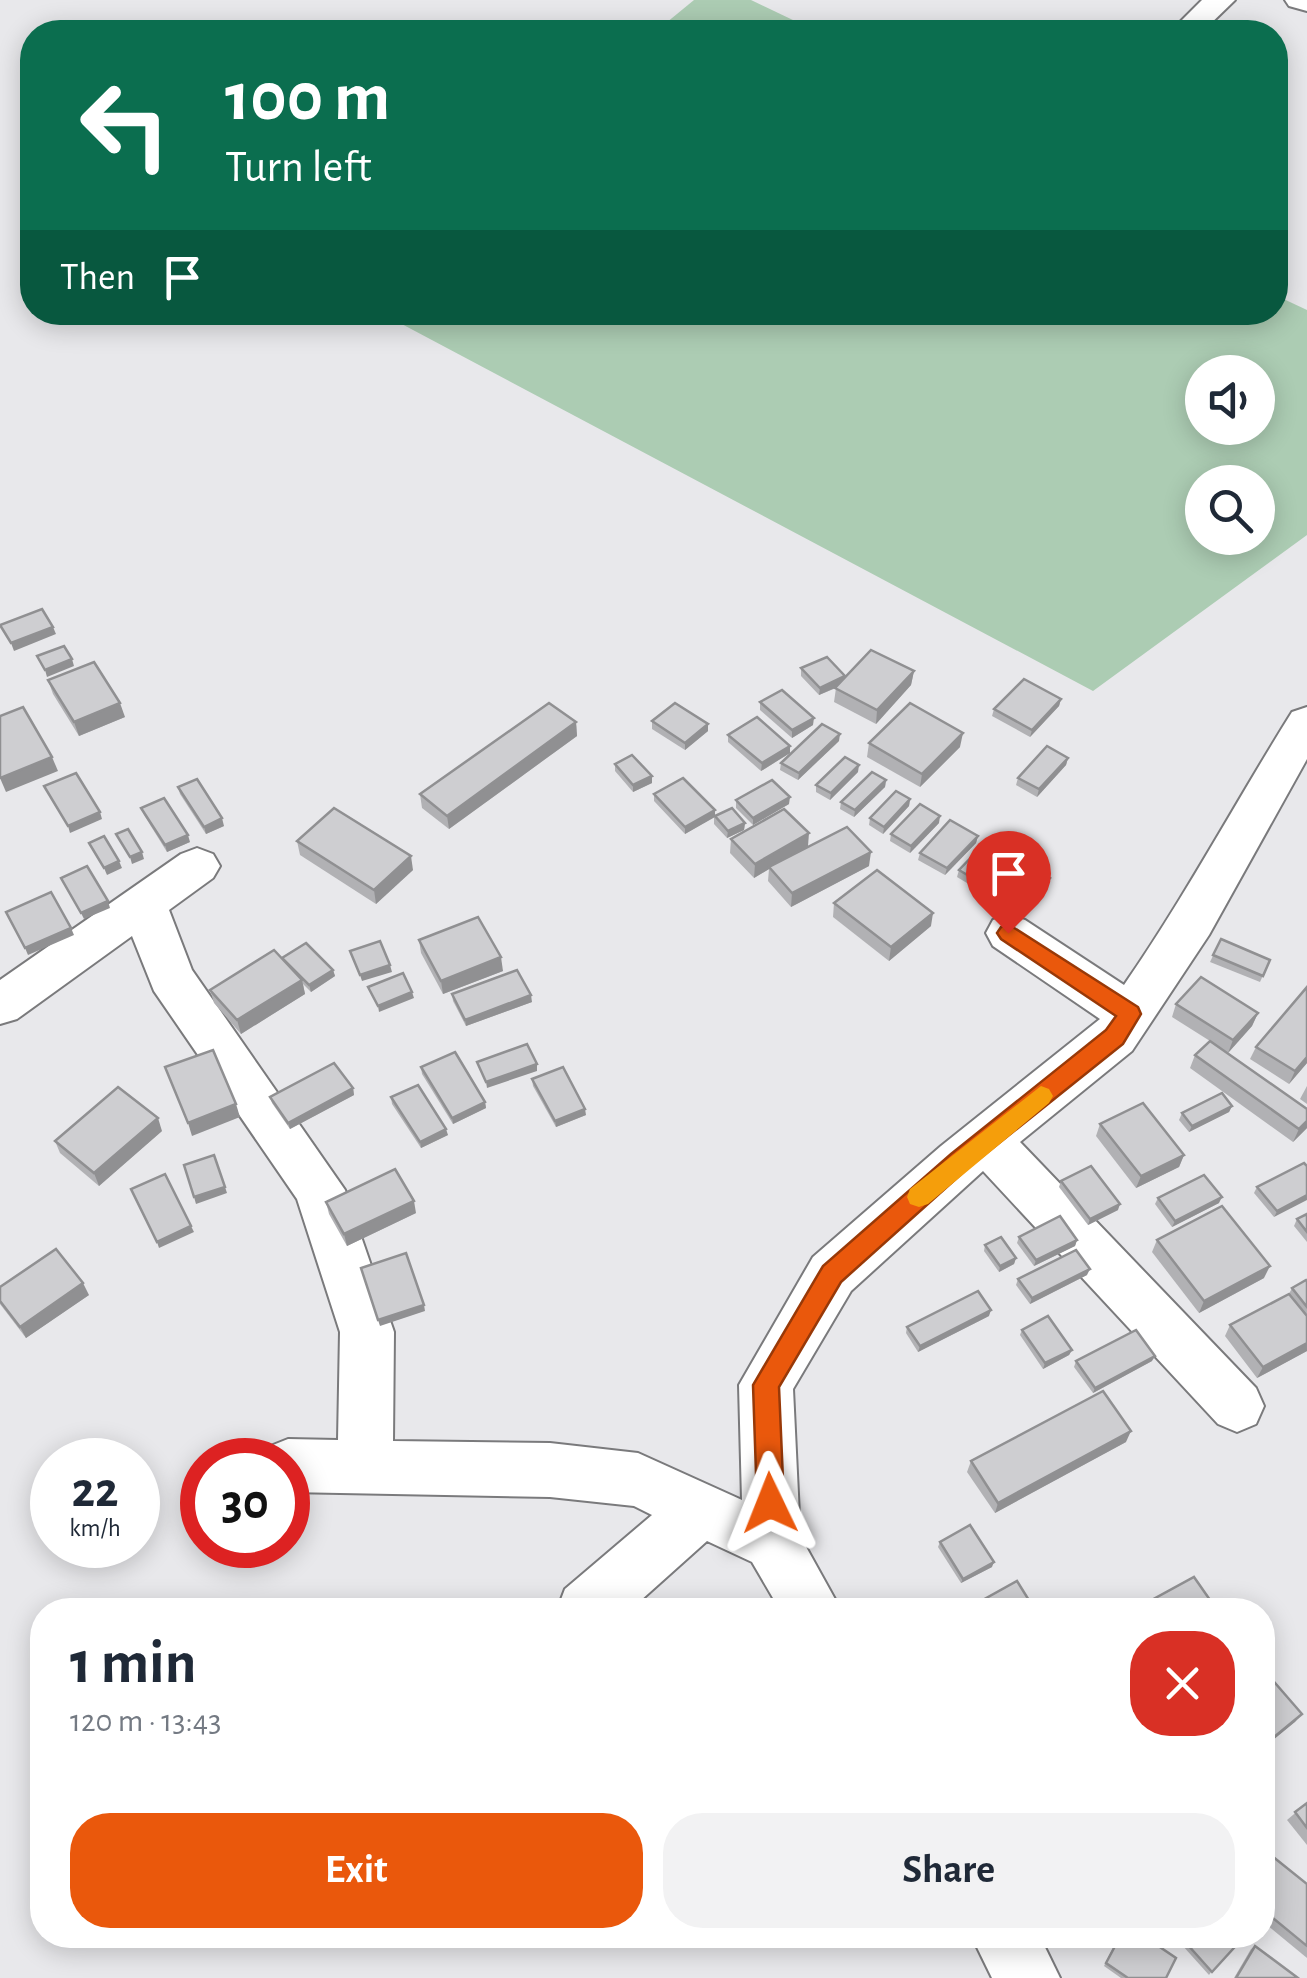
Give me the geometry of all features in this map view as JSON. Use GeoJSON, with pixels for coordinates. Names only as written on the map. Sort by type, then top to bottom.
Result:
{"type":"FeatureCollection","features":[{"type":"Feature","properties":{"kind":"street"},"geometry":{"type":"LineString","coordinates":[[1198,20],[1220,0]]}},
{"type":"Feature","properties":{"kind":"street"},"geometry":{"type":"LineString","coordinates":[[805,1598],[772,1542],[766,1385],[832,1274],[986,1140],[1114,1037],[1194,922],[1257,804],[1307,723]]}},
{"type":"Feature","properties":{"kind":"street"},"geometry":{"type":"LineString","coordinates":[[0,1005],[197,866]]}},
{"type":"Feature","properties":{"kind":"street"},"geometry":{"type":"LineString","coordinates":[[144,904],[170,978],[319,1190],[367,1332],[365,1467]]}},
{"type":"Feature","properties":{"kind":"street"},"geometry":{"type":"LineString","coordinates":[[1008,933],[1130,1014]]}},
{"type":"Feature","properties":{"kind":"street"},"geometry":{"type":"LineString","coordinates":[[986,1140],[1237,1406]]}},
{"type":"Feature","properties":{"kind":"street"},"geometry":{"type":"LineString","coordinates":[[310,1466],[550,1470],[638,1480],[772,1542]]}},
{"type":"Feature","properties":{"kind":"street"},"geometry":{"type":"LineString","coordinates":[[600,1598],[701,1509]]}},
{"type":"Feature","properties":{"kind":"street"},"geometry":{"type":"LineString","coordinates":[[1010,1948],[1028,1978]]}},
{"type":"Feature","properties":{"kind":"green space"},"geometry":{"type":"Polygon","coordinates":[[[694,0],[751,0],[793,20],[670,20],[694,0]]]}},
{"type":"Feature","properties":{"kind":"green space"},"geometry":{"type":"Polygon","coordinates":[[[1288,301],[1307,310],[1307,535],[1093,691],[404,325],[1288,325],[1288,301]]]}},
{"type":"Feature","properties":{"kind":"building"},"geometry":{"type":"Polygon","coordinates":[[[42,609],[53,627],[11,643],[0,625],[42,609]]]}},
{"type":"Feature","properties":{"kind":"building"},"geometry":{"type":"Polygon","coordinates":[[[64,646],[72,659],[45,670],[37,656],[64,646]]]}},
{"type":"Feature","properties":{"kind":"building"},"geometry":{"type":"Polygon","coordinates":[[[871,650],[914,671],[877,710],[835,688],[871,650]]]}},
{"type":"Feature","properties":{"kind":"building"},"geometry":{"type":"Polygon","coordinates":[[[827,657],[845,676],[820,688],[801,668],[827,657]]]}},
{"type":"Feature","properties":{"kind":"building"},"geometry":{"type":"Polygon","coordinates":[[[94,662],[120,703],[74,722],[48,680],[94,662]]]}},
{"type":"Feature","properties":{"kind":"building"},"geometry":{"type":"Polygon","coordinates":[[[1024,679],[1061,699],[1032,730],[994,709],[1024,679]]]}},
{"type":"Feature","properties":{"kind":"building"},"geometry":{"type":"Polygon","coordinates":[[[782,690],[814,718],[792,730],[760,702],[782,690]]]}},
{"type":"Feature","properties":{"kind":"building"},"geometry":{"type":"Polygon","coordinates":[[[549,703],[576,722],[447,816],[420,794],[549,703]]]}},
{"type":"Feature","properties":{"kind":"building"},"geometry":{"type":"Polygon","coordinates":[[[675,703],[708,724],[685,743],[652,721],[675,703]]]}},
{"type":"Feature","properties":{"kind":"building"},"geometry":{"type":"Polygon","coordinates":[[[910,703],[963,733],[922,774],[869,743],[910,703]]]}},
{"type":"Feature","properties":{"kind":"building"},"geometry":{"type":"Polygon","coordinates":[[[23,707],[52,757],[0,778],[0,716],[23,707]]]}},
{"type":"Feature","properties":{"kind":"building"},"geometry":{"type":"Polygon","coordinates":[[[757,717],[790,746],[762,763],[728,735],[757,717]]]}},
{"type":"Feature","properties":{"kind":"building"},"geometry":{"type":"Polygon","coordinates":[[[822,724],[840,734],[799,773],[781,763],[822,724]]]}},
{"type":"Feature","properties":{"kind":"building"},"geometry":{"type":"Polygon","coordinates":[[[1047,746],[1068,758],[1039,789],[1018,778],[1047,746]]]}},
{"type":"Feature","properties":{"kind":"building"},"geometry":{"type":"Polygon","coordinates":[[[632,755],[652,776],[633,785],[615,764],[632,755]]]}},
{"type":"Feature","properties":{"kind":"building"},"geometry":{"type":"Polygon","coordinates":[[[845,757],[859,765],[831,793],[816,785],[845,757]]]}},
{"type":"Feature","properties":{"kind":"building"},"geometry":{"type":"Polygon","coordinates":[[[872,772],[886,780],[855,810],[841,802],[872,772]]]}},
{"type":"Feature","properties":{"kind":"building"},"geometry":{"type":"Polygon","coordinates":[[[76,773],[100,812],[68,826],[44,786],[76,773]]]}},
{"type":"Feature","properties":{"kind":"building"},"geometry":{"type":"Polygon","coordinates":[[[683,778],[715,810],[685,827],[654,794],[683,778]]]}},
{"type":"Feature","properties":{"kind":"building"},"geometry":{"type":"Polygon","coordinates":[[[197,779],[222,818],[204,827],[178,787],[197,779]]]}},
{"type":"Feature","properties":{"kind":"building"},"geometry":{"type":"Polygon","coordinates":[[[772,780],[790,797],[753,818],[736,800],[772,780]]]}},
{"type":"Feature","properties":{"kind":"building"},"geometry":{"type":"Polygon","coordinates":[[[896,791],[910,799],[884,827],[870,818],[896,791]]]}},
{"type":"Feature","properties":{"kind":"building"},"geometry":{"type":"Polygon","coordinates":[[[164,798],[188,835],[165,845],[141,808],[164,798]]]}},
{"type":"Feature","properties":{"kind":"building"},"geometry":{"type":"Polygon","coordinates":[[[920,804],[940,816],[911,846],[891,834],[920,804]]]}},
{"type":"Feature","properties":{"kind":"building"},"geometry":{"type":"Polygon","coordinates":[[[334,808],[411,856],[374,890],[297,841],[334,808]]]}},
{"type":"Feature","properties":{"kind":"building"},"geometry":{"type":"Polygon","coordinates":[[[732,808],[745,823],[728,831],[715,816],[732,808]]]}},
{"type":"Feature","properties":{"kind":"building"},"geometry":{"type":"Polygon","coordinates":[[[784,809],[809,833],[755,864],[731,839],[784,809]]]}},
{"type":"Feature","properties":{"kind":"building"},"geometry":{"type":"Polygon","coordinates":[[[950,820],[978,836],[947,868],[920,853],[950,820]]]}},
{"type":"Feature","properties":{"kind":"building"},"geometry":{"type":"Polygon","coordinates":[[[847,827],[871,852],[792,893],[769,867],[847,827]]]}},
{"type":"Feature","properties":{"kind":"building"},"geometry":{"type":"Polygon","coordinates":[[[128,829],[142,852],[130,857],[116,834],[128,829]]]}},
{"type":"Feature","properties":{"kind":"building"},"geometry":{"type":"Polygon","coordinates":[[[104,836],[119,861],[104,868],[89,843],[104,836]]]}},
{"type":"Feature","properties":{"kind":"building"},"geometry":{"type":"Polygon","coordinates":[[[983,845],[1007,859],[984,885],[959,870],[983,845]]]}},
{"type":"Feature","properties":{"kind":"building"},"geometry":{"type":"Polygon","coordinates":[[[87,866],[108,901],[81,913],[61,878],[87,866]]]}},
{"type":"Feature","properties":{"kind":"building"},"geometry":{"type":"Polygon","coordinates":[[[1034,869],[1050,878],[1025,907],[1008,897],[1034,869]]]}},
{"type":"Feature","properties":{"kind":"building"},"geometry":{"type":"Polygon","coordinates":[[[877,870],[933,913],[891,947],[834,903],[877,870]]]}},
{"type":"Feature","properties":{"kind":"building"},"geometry":{"type":"Polygon","coordinates":[[[51,892],[71,928],[25,948],[6,912],[51,892]]]}},
{"type":"Feature","properties":{"kind":"building"},"geometry":{"type":"Polygon","coordinates":[[[478,917],[501,957],[441,981],[419,940],[478,917]]]}},
{"type":"Feature","properties":{"kind":"building"},"geometry":{"type":"Polygon","coordinates":[[[1221,939],[1270,960],[1263,976],[1213,955],[1221,939]]]}},
{"type":"Feature","properties":{"kind":"building"},"geometry":{"type":"Polygon","coordinates":[[[380,941],[390,965],[360,975],[350,951],[380,941]]]}},
{"type":"Feature","properties":{"kind":"building"},"geometry":{"type":"Polygon","coordinates":[[[306,943],[333,970],[309,985],[282,958],[306,943]]]}},
{"type":"Feature","properties":{"kind":"building"},"geometry":{"type":"Polygon","coordinates":[[[274,950],[302,980],[237,1020],[210,990],[274,950]]]}},
{"type":"Feature","properties":{"kind":"building"},"geometry":{"type":"Polygon","coordinates":[[[517,970],[531,995],[465,1020],[452,994],[517,970]]]}},
{"type":"Feature","properties":{"kind":"building"},"geometry":{"type":"Polygon","coordinates":[[[403,973],[412,992],[378,1006],[368,987],[403,973]]]}},
{"type":"Feature","properties":{"kind":"building"},"geometry":{"type":"Polygon","coordinates":[[[1201,977],[1258,1013],[1233,1040],[1176,1004],[1201,977]]]}},
{"type":"Feature","properties":{"kind":"building"},"geometry":{"type":"Polygon","coordinates":[[[1307,987],[1307,1057],[1295,1071],[1256,1047],[1307,987]]]}},
{"type":"Feature","properties":{"kind":"building"},"geometry":{"type":"Polygon","coordinates":[[[1210,1041],[1307,1109],[1307,1121],[1299,1129],[1195,1055],[1210,1041]]]}},
{"type":"Feature","properties":{"kind":"building"},"geometry":{"type":"Polygon","coordinates":[[[527,1044],[537,1064],[486,1082],[477,1062],[527,1044]]]}},
{"type":"Feature","properties":{"kind":"building"},"geometry":{"type":"Polygon","coordinates":[[[213,1050],[236,1104],[188,1123],[165,1067],[213,1050]]]}},
{"type":"Feature","properties":{"kind":"building"},"geometry":{"type":"Polygon","coordinates":[[[455,1052],[485,1102],[452,1118],[421,1067],[455,1052]]]}},
{"type":"Feature","properties":{"kind":"building"},"geometry":{"type":"Polygon","coordinates":[[[334,1063],[353,1088],[288,1123],[270,1097],[334,1063]]]}},
{"type":"Feature","properties":{"kind":"building"},"geometry":{"type":"Polygon","coordinates":[[[563,1067],[585,1109],[555,1121],[532,1079],[563,1067]]]}},
{"type":"Feature","properties":{"kind":"building"},"geometry":{"type":"Polygon","coordinates":[[[418,1085],[446,1129],[420,1142],[391,1097],[418,1085]]]}},
{"type":"Feature","properties":{"kind":"building"},"geometry":{"type":"Polygon","coordinates":[[[118,1087],[158,1118],[94,1173],[55,1141],[118,1087]]]}},
{"type":"Feature","properties":{"kind":"building"},"geometry":{"type":"Polygon","coordinates":[[[1222,1093],[1232,1106],[1192,1126],[1182,1113],[1222,1093]]]}},
{"type":"Feature","properties":{"kind":"building"},"geometry":{"type":"Polygon","coordinates":[[[1143,1103],[1184,1155],[1141,1176],[1100,1124],[1143,1103]]]}},
{"type":"Feature","properties":{"kind":"building"},"geometry":{"type":"Polygon","coordinates":[[[214,1155],[225,1187],[194,1197],[184,1165],[214,1155]]]}},
{"type":"Feature","properties":{"kind":"building"},"geometry":{"type":"Polygon","coordinates":[[[1304,1163],[1307,1195],[1277,1211],[1257,1187],[1304,1163]]]}},
{"type":"Feature","properties":{"kind":"building"},"geometry":{"type":"Polygon","coordinates":[[[1091,1166],[1120,1204],[1090,1219],[1061,1181],[1091,1166]]]}},
{"type":"Feature","properties":{"kind":"building"},"geometry":{"type":"Polygon","coordinates":[[[395,1169],[414,1201],[344,1234],[326,1202],[395,1169]]]}},
{"type":"Feature","properties":{"kind":"building"},"geometry":{"type":"Polygon","coordinates":[[[165,1174],[191,1226],[157,1242],[131,1189],[165,1174]]]}},
{"type":"Feature","properties":{"kind":"building"},"geometry":{"type":"Polygon","coordinates":[[[1204,1175],[1222,1197],[1175,1221],[1158,1198],[1204,1175]]]}},
{"type":"Feature","properties":{"kind":"building"},"geometry":{"type":"Polygon","coordinates":[[[1222,1206],[1270,1266],[1204,1301],[1157,1240],[1222,1206]]]}},
{"type":"Feature","properties":{"kind":"building"},"geometry":{"type":"Polygon","coordinates":[[[1307,1214],[1307,1232],[1297,1219],[1307,1214]]]}},
{"type":"Feature","properties":{"kind":"building"},"geometry":{"type":"Polygon","coordinates":[[[1060,1216],[1077,1240],[1036,1260],[1019,1237],[1060,1216]]]}},
{"type":"Feature","properties":{"kind":"building"},"geometry":{"type":"Polygon","coordinates":[[[1001,1237],[1016,1258],[1000,1266],[985,1245],[1001,1237]]]}},
{"type":"Feature","properties":{"kind":"building"},"geometry":{"type":"Polygon","coordinates":[[[56,1249],[83,1283],[20,1327],[0,1301],[0,1287],[56,1249]]]}},
{"type":"Feature","properties":{"kind":"building"},"geometry":{"type":"Polygon","coordinates":[[[1076,1250],[1090,1269],[1032,1298],[1018,1279],[1076,1250]]]}},
{"type":"Feature","properties":{"kind":"building"},"geometry":{"type":"Polygon","coordinates":[[[406,1253],[424,1305],[378,1320],[361,1268],[406,1253]]]}},
{"type":"Feature","properties":{"kind":"building"},"geometry":{"type":"Polygon","coordinates":[[[1307,1281],[1307,1307],[1292,1288],[1307,1281]]]}},
{"type":"Feature","properties":{"kind":"building"},"geometry":{"type":"Polygon","coordinates":[[[978,1291],[991,1310],[920,1346],[907,1327],[978,1291]]]}},
{"type":"Feature","properties":{"kind":"building"},"geometry":{"type":"Polygon","coordinates":[[[1289,1294],[1307,1316],[1307,1343],[1263,1367],[1230,1325],[1289,1294]]]}},
{"type":"Feature","properties":{"kind":"building"},"geometry":{"type":"Polygon","coordinates":[[[1048,1316],[1072,1350],[1045,1363],[1022,1330],[1048,1316]]]}},
{"type":"Feature","properties":{"kind":"building"},"geometry":{"type":"Polygon","coordinates":[[[1136,1330],[1155,1356],[1095,1388],[1076,1361],[1136,1330]]]}},
{"type":"Feature","properties":{"kind":"building"},"geometry":{"type":"Polygon","coordinates":[[[1103,1391],[1131,1431],[998,1503],[971,1461],[1103,1391]]]}},
{"type":"Feature","properties":{"kind":"building"},"geometry":{"type":"Polygon","coordinates":[[[970,1525],[994,1562],[963,1579],[940,1542],[970,1525]]]}},
{"type":"Feature","properties":{"kind":"building"},"geometry":{"type":"Polygon","coordinates":[[[1194,1577],[1209,1598],[1156,1598],[1194,1577]]]}},
{"type":"Feature","properties":{"kind":"building"},"geometry":{"type":"Polygon","coordinates":[[[1017,1581],[1028,1598],[986,1598],[1017,1581]]]}},
{"type":"Feature","properties":{"kind":"building"},"geometry":{"type":"Polygon","coordinates":[[[1275,1683],[1302,1714],[1275,1736],[1275,1683]]]}},
{"type":"Feature","properties":{"kind":"building"},"geometry":{"type":"Polygon","coordinates":[[[1307,1803],[1307,1828],[1295,1812],[1307,1803]]]}},
{"type":"Feature","properties":{"kind":"building"},"geometry":{"type":"Polygon","coordinates":[[[1275,1858],[1307,1884],[1307,1946],[1275,1920],[1275,1858]]]}},
{"type":"Feature","properties":{"kind":"building"},"geometry":{"type":"Polygon","coordinates":[[[1114,1948],[1161,1948],[1176,1958],[1166,1978],[1128,1978],[1106,1963],[1114,1948]]]}},
{"type":"Feature","properties":{"kind":"building"},"geometry":{"type":"Polygon","coordinates":[[[1191,1948],[1234,1948],[1212,1972],[1191,1948]]]}},
{"type":"Feature","properties":{"kind":"building"},"geometry":{"type":"Polygon","coordinates":[[[1254,1948],[1258,1948],[1298,1978],[1236,1978],[1254,1948]]]}},
{"type":"Feature","properties":{"kind":"slow traffic"},"geometry":{"type":"LineString","coordinates":[[919,1197],[1041,1096]]}},
{"type":"Feature","properties":{"kind":"route"},"geometry":{"type":"LineString","coordinates":[[770,1503],[766,1385],[832,1274],[959,1161],[1114,1037],[1130,1014],[1008,933]]}}]}
